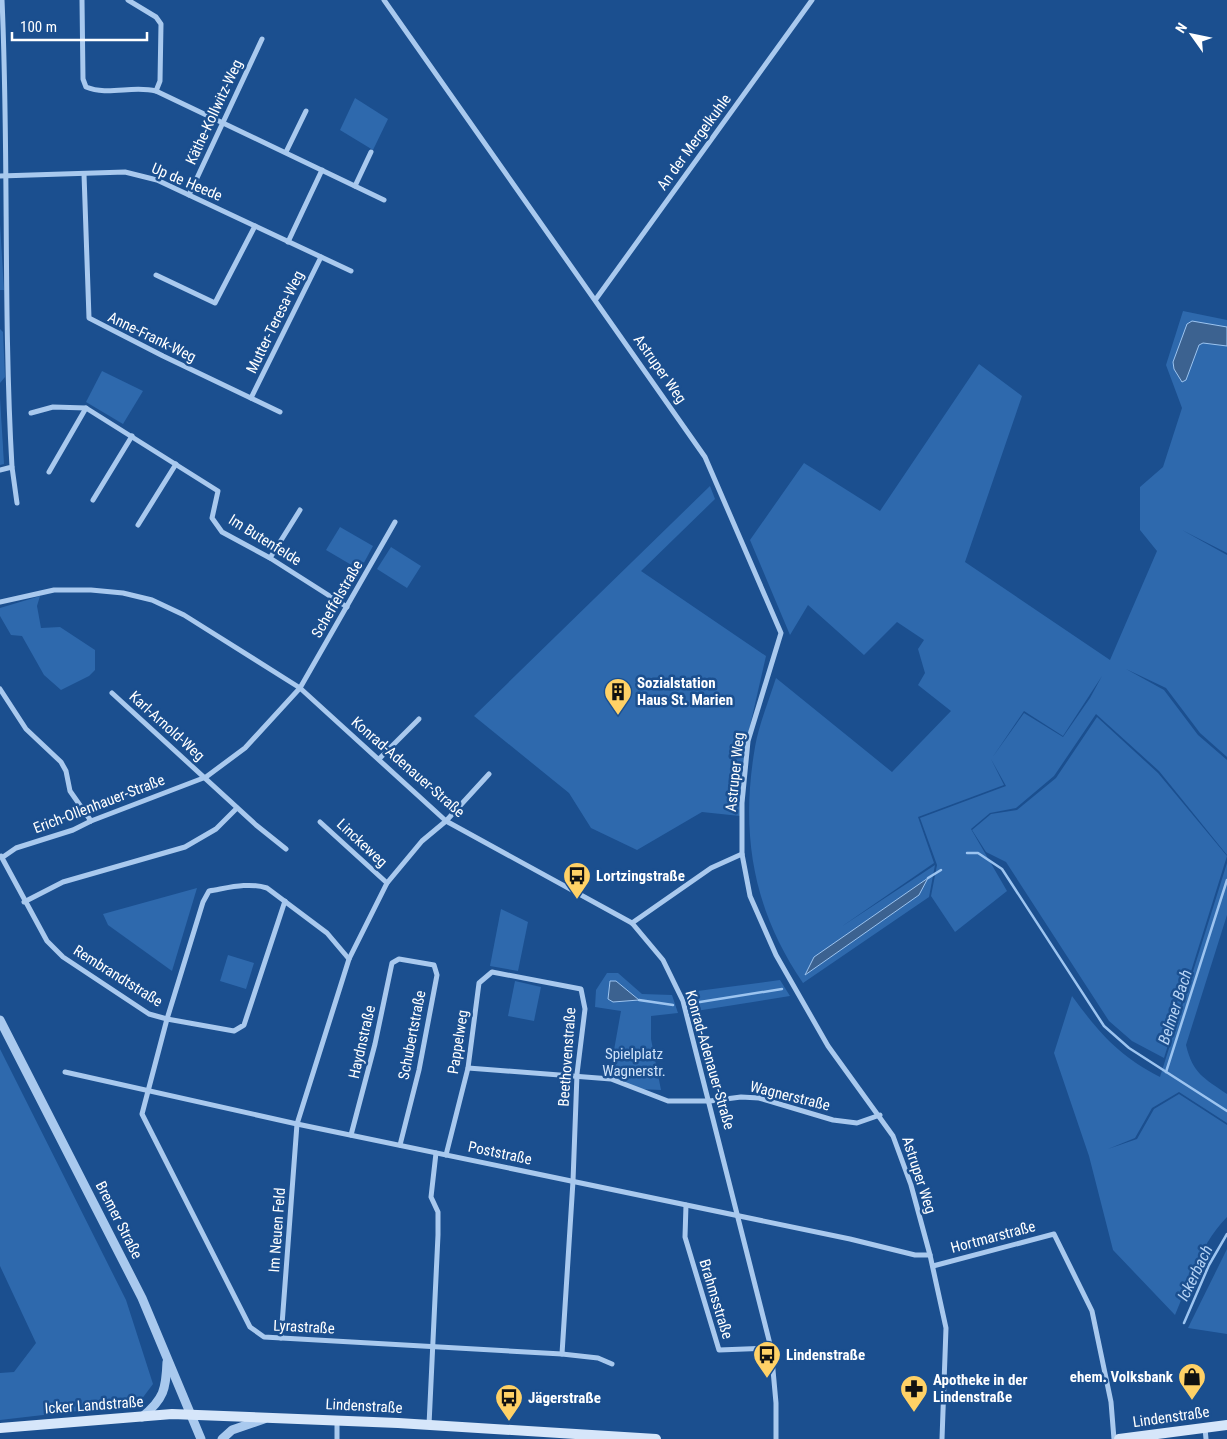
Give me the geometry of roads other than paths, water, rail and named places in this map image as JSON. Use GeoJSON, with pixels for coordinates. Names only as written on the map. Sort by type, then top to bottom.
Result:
{"type":"FeatureCollection","features":[{"type":"Feature","properties":{"kind":"main road","name":"Icker Landstraße"},"geometry":{"type":"LineString","coordinates":[[0,1428],[172,1414],[191,1416]]}},
{"type":"Feature","properties":{"kind":"main road","name":"Lindenstraße"},"geometry":{"type":"LineString","coordinates":[[191,1416],[337,1420],[656,1439]]}},
{"type":"Feature","properties":{"kind":"main road","name":"Lindenstraße"},"geometry":{"type":"LineString","coordinates":[[1119,1439],[1227,1425]]}},
{"type":"Feature","properties":{"kind":"street"},"geometry":{"type":"LineString","coordinates":[[2,0],[3,176],[12,467],[18,502]]}},
{"type":"Feature","properties":{"kind":"street"},"geometry":{"type":"LineString","coordinates":[[82,0],[83,79],[86,88],[95,91],[144,88],[156,91],[384,200]]}},
{"type":"Feature","properties":{"kind":"street"},"geometry":{"type":"LineString","coordinates":[[128,0],[156,17],[161,24],[160,81],[156,91]]}},
{"type":"Feature","properties":{"kind":"street","name":"Astruper Weg"},"geometry":{"type":"LineString","coordinates":[[384,0],[596,299],[705,457],[780,633],[774,663],[756,712],[748,741],[742,803],[742,854],[750,896],[776,955],[828,1046],[880,1115],[893,1136],[902,1160],[933,1266],[946,1328],[942,1439]]}},
{"type":"Feature","properties":{"kind":"street","name":"An der Mergelkuhle"},"geometry":{"type":"LineString","coordinates":[[596,299],[812,0]]}},
{"type":"Feature","properties":{"kind":"street","name":"Käthe-Kollwitz-Weg"},"geometry":{"type":"LineString","coordinates":[[189,194],[262,40]]}},
{"type":"Feature","properties":{"kind":"street"},"geometry":{"type":"LineString","coordinates":[[286,152],[306,111]]}},
{"type":"Feature","properties":{"kind":"street"},"geometry":{"type":"LineString","coordinates":[[355,186],[371,152]]}},
{"type":"Feature","properties":{"kind":"street"},"geometry":{"type":"LineString","coordinates":[[288,242],[322,170]]}},
{"type":"Feature","properties":{"kind":"street","name":"Up de Heede"},"geometry":{"type":"LineString","coordinates":[[3,176],[125,172],[157,180],[351,272]]}},
{"type":"Feature","properties":{"kind":"street","name":"Anne-Frank-Weg"},"geometry":{"type":"LineString","coordinates":[[84,174],[89,318],[162,356],[280,412]]}},
{"type":"Feature","properties":{"kind":"street"},"geometry":{"type":"LineString","coordinates":[[156,275],[215,303],[255,226]]}},
{"type":"Feature","properties":{"kind":"street","name":"Mutter-Teresa-Weg"},"geometry":{"type":"LineString","coordinates":[[251,398],[321,257]]}},
{"type":"Feature","properties":{"kind":"street","name":"Im Butenfelde"},"geometry":{"type":"LineString","coordinates":[[31,413],[53,407],[86,408],[132,436],[218,491],[212,518],[222,532],[270,558],[347,607]]}},
{"type":"Feature","properties":{"kind":"street"},"geometry":{"type":"LineString","coordinates":[[49,472],[86,408]]}},
{"type":"Feature","properties":{"kind":"street"},"geometry":{"type":"LineString","coordinates":[[93,500],[132,436]]}},
{"type":"Feature","properties":{"kind":"street"},"geometry":{"type":"LineString","coordinates":[[138,525],[176,464]]}},
{"type":"Feature","properties":{"kind":"street"},"geometry":{"type":"LineString","coordinates":[[0,470],[12,467]]}},
{"type":"Feature","properties":{"kind":"street"},"geometry":{"type":"LineString","coordinates":[[270,558],[300,510]]}},
{"type":"Feature","properties":{"kind":"street","name":"Scheffelstraße"},"geometry":{"type":"LineString","coordinates":[[300,688],[395,522]]}},
{"type":"Feature","properties":{"kind":"street","name":"Konrad-Adenauer-Straße"},"geometry":{"type":"LineString","coordinates":[[0,602],[46,592],[90,590],[123,593],[152,600],[184,615],[300,688],[446,821],[632,923],[664,960],[683,1001],[710,1101],[771,1348],[776,1403],[776,1439]]}},
{"type":"Feature","properties":{"kind":"street","name":"Erich-Ollenhauer-Straße"},"geometry":{"type":"LineString","coordinates":[[1,856],[16,848],[72,830],[206,777],[245,748],[300,688]]}},
{"type":"Feature","properties":{"kind":"street"},"geometry":{"type":"LineString","coordinates":[[0,690],[26,729],[61,762],[66,771],[70,790],[91,821]]}},
{"type":"Feature","properties":{"kind":"street","name":"Karl-Arnold-Weg"},"geometry":{"type":"LineString","coordinates":[[112,693],[206,777]]}},
{"type":"Feature","properties":{"kind":"street"},"geometry":{"type":"LineString","coordinates":[[379,759],[419,719]]}},
{"type":"Feature","properties":{"kind":"street"},"geometry":{"type":"LineString","coordinates":[[297,1124],[349,959],[387,883],[422,841],[446,821],[489,774]]}},
{"type":"Feature","properties":{"kind":"street"},"geometry":{"type":"LineString","coordinates":[[206,777],[237,808],[286,849]]}},
{"type":"Feature","properties":{"kind":"street"},"geometry":{"type":"LineString","coordinates":[[24,902],[64,882],[111,866],[130,864],[185,847],[216,830],[237,808]]}},
{"type":"Feature","properties":{"kind":"street","name":"Linckeweg"},"geometry":{"type":"LineString","coordinates":[[320,822],[387,883]]}},
{"type":"Feature","properties":{"kind":"street"},"geometry":{"type":"LineString","coordinates":[[632,923],[711,868],[742,854]]}},
{"type":"Feature","properties":{"kind":"street","name":"Rembrandtstraße"},"geometry":{"type":"LineString","coordinates":[[1,856],[24,902],[47,941],[63,957],[149,1014],[234,1031],[244,1025],[285,901]]}},
{"type":"Feature","properties":{"kind":"street","name":"Lyrastraße"},"geometry":{"type":"LineString","coordinates":[[285,901],[266,888],[256,885],[209,891],[203,902],[167,1019],[142,1114],[250,1327],[264,1337],[562,1354],[598,1358],[612,1364]]}},
{"type":"Feature","properties":{"kind":"street"},"geometry":{"type":"LineString","coordinates":[[285,901],[327,933],[349,959]]}},
{"type":"Feature","properties":{"kind":"street","name":"Haydnstraße"},"geometry":{"type":"LineString","coordinates":[[351,1135],[375,1044],[392,963],[399,959]]}},
{"type":"Feature","properties":{"kind":"street","name":"Schubertstraße"},"geometry":{"type":"LineString","coordinates":[[399,959],[434,965],[437,975],[419,1070],[400,1145]]}},
{"type":"Feature","properties":{"kind":"street","name":"Pappelweg"},"geometry":{"type":"LineString","coordinates":[[446,1155],[468,1068],[479,983],[492,972],[527,978]]}},
{"type":"Feature","properties":{"kind":"street","name":"Beethovenstraße"},"geometry":{"type":"LineString","coordinates":[[527,978],[581,989],[585,1009],[577,1074],[573,1181]]}},
{"type":"Feature","properties":{"kind":"street","name":"Bremer Straße"},"geometry":{"type":"LineString","coordinates":[[0,1020],[142,1298],[201,1439]]}},
{"type":"Feature","properties":{"kind":"street","name":"Wagnerstraße"},"geometry":{"type":"LineString","coordinates":[[468,1068],[577,1074],[611,1079],[668,1101],[710,1101],[741,1097],[758,1098],[833,1120],[857,1122],[880,1115]]}},
{"type":"Feature","properties":{"kind":"street","name":"Poststraße"},"geometry":{"type":"LineString","coordinates":[[65,1072],[297,1124],[915,1255],[930,1255]]}},
{"type":"Feature","properties":{"kind":"street","name":"Im Neuen Feld"},"geometry":{"type":"LineString","coordinates":[[281,1338],[297,1124]]}},
{"type":"Feature","properties":{"kind":"street"},"geometry":{"type":"LineString","coordinates":[[429,1425],[438,1235],[438,1212],[431,1197],[436,1153]]}},
{"type":"Feature","properties":{"kind":"street"},"geometry":{"type":"LineString","coordinates":[[562,1354],[573,1181]]}},
{"type":"Feature","properties":{"kind":"street","name":"Brahmsstraße"},"geometry":{"type":"LineString","coordinates":[[686,1205],[685,1238],[719,1350],[771,1348]]}},
{"type":"Feature","properties":{"kind":"street","name":"Hortmarstraße"},"geometry":{"type":"LineString","coordinates":[[933,1266],[1054,1234],[1092,1311],[1111,1402],[1114,1439]]}},
{"type":"Feature","properties":{"kind":"street"},"geometry":{"type":"LineString","coordinates":[[142,1417],[155,1406],[162,1396],[167,1360]]}},
{"type":"Feature","properties":{"kind":"street"},"geometry":{"type":"LineString","coordinates":[[222,1439],[232,1430],[268,1418]]}},
{"type":"Feature","properties":{"kind":"street"},"geometry":{"type":"LineString","coordinates":[[336,1439],[337,1420]]}},
{"type":"Feature","properties":{"kind":"street"},"geometry":{"type":"LineString","coordinates":[[1205,1428],[1206,1439]]}},
{"type":"Feature","properties":{"kind":"waterway"},"geometry":{"type":"LineString","coordinates":[[967,853],[978,853],[1002,869],[1104,1026],[1129,1048],[1227,1111]]}},
{"type":"Feature","properties":{"kind":"waterway"},"geometry":{"type":"LineString","coordinates":[[928,878],[941,870]]}},
{"type":"Feature","properties":{"kind":"waterway","name":"Belmer Bach"},"geometry":{"type":"LineString","coordinates":[[1166,1072],[1227,880]]}},
{"type":"Feature","properties":{"kind":"waterway"},"geometry":{"type":"LineString","coordinates":[[700,1002],[782,989]]}},
{"type":"Feature","properties":{"kind":"waterway"},"geometry":{"type":"LineString","coordinates":[[639,1000],[673,1005]]}},
{"type":"Feature","properties":{"kind":"waterway","name":"Ickerbach"},"geometry":{"type":"LineString","coordinates":[[1184,1323],[1209,1265],[1227,1234]]}},
{"type":"Feature","properties":{"kind":"place","name":"Sozialstation Haus St. Marien"},"geometry":{"type":"Point","coordinates":[618,716]}},
{"type":"Feature","properties":{"kind":"place","name":"Lortzingstraße"},"geometry":{"type":"Point","coordinates":[577,900]}},
{"type":"Feature","properties":{"kind":"place","name":"Lindenstraße"},"geometry":{"type":"Point","coordinates":[767,1379]}},
{"type":"Feature","properties":{"kind":"place","name":"ehem. Volksbank"},"geometry":{"type":"Point","coordinates":[1192,1401]}},
{"type":"Feature","properties":{"kind":"place","name":"Apotheke in der Lindenstraße"},"geometry":{"type":"Point","coordinates":[914,1413]}},
{"type":"Feature","properties":{"kind":"place","name":"Jägerstraße"},"geometry":{"type":"Point","coordinates":[509,1422]}},
{"type":"Feature","properties":{"kind":"park label","name":"Spielplatz Wagnerstr."},"geometry":{"type":"Point","coordinates":[634,1062]}}]}
